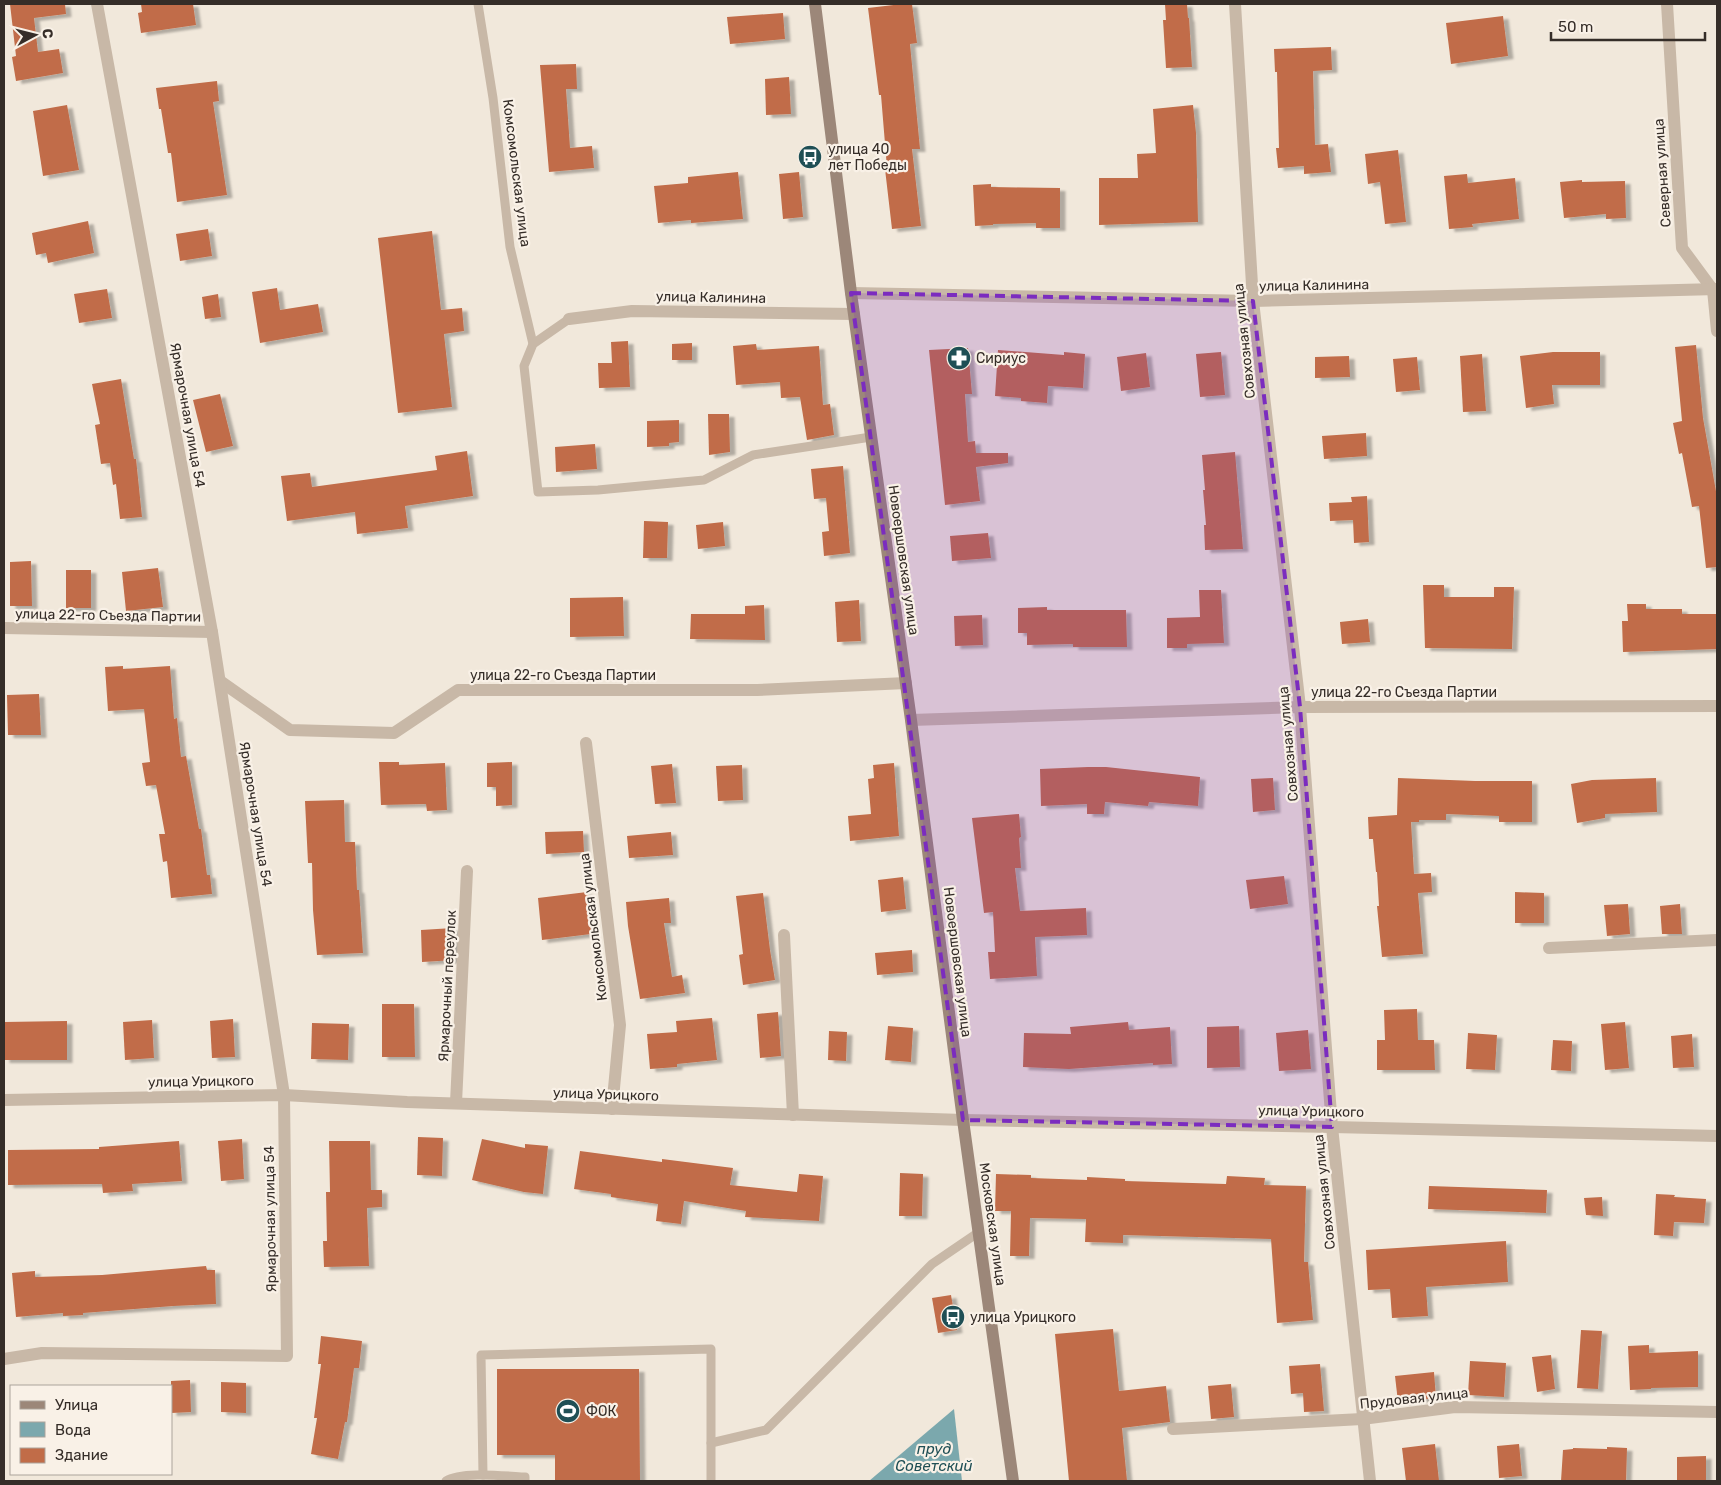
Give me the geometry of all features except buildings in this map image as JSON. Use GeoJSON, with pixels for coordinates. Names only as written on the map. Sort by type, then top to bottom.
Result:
{"type":"FeatureCollection","features":[{"type":"Feature","properties":{"kind":"main road","name":"Новоершовская улица"},"geometry":{"type":"LineString","coordinates":[[815,4],[850,293],[906,683],[963,1120]]}},
{"type":"Feature","properties":{"kind":"main road","name":"Московская улица"},"geometry":{"type":"LineString","coordinates":[[963,1120],[1013,1481]]}},
{"type":"Feature","properties":{"kind":"street","name":"Ярмарочная улица 54"},"geometry":{"type":"LineString","coordinates":[[4,1359],[42,1354],[287,1356],[284,1095],[212,632],[97,4]]}},
{"type":"Feature","properties":{"kind":"street","name":"Совхозная улица"},"geometry":{"type":"LineString","coordinates":[[1235,4],[1253,301],[1300,707],[1332,1127],[1370,1481]]}},
{"type":"Feature","properties":{"kind":"street","name":"Северная улица"},"geometry":{"type":"LineString","coordinates":[[1667,4],[1682,248],[1715,290]]}},
{"type":"Feature","properties":{"kind":"street","name":"улица Калинина"},"geometry":{"type":"LineString","coordinates":[[850,293],[1253,301],[1715,290]]}},
{"type":"Feature","properties":{"kind":"street"},"geometry":{"type":"LineString","coordinates":[[1715,290],[1717,331]]}},
{"type":"Feature","properties":{"kind":"street","name":"улица Калинина"},"geometry":{"type":"LineString","coordinates":[[569,320],[632,311],[854,314]]}},
{"type":"Feature","properties":{"kind":"street","name":"улица 22-го Съезда Партии"},"geometry":{"type":"LineString","coordinates":[[4,628],[212,632]]}},
{"type":"Feature","properties":{"kind":"street","name":"улица 22-го Съезда Партии"},"geometry":{"type":"LineString","coordinates":[[220,681],[290,730],[394,733],[458,690],[758,690],[906,683]]}},
{"type":"Feature","properties":{"kind":"street","name":"улица 22-го Съезда Партии"},"geometry":{"type":"LineString","coordinates":[[911,720],[1300,707],[1717,706]]}},
{"type":"Feature","properties":{"kind":"street","name":"Комсомольская улица"},"geometry":{"type":"LineString","coordinates":[[586,743],[620,1025],[612,1109]]}},
{"type":"Feature","properties":{"kind":"street","name":"Ярмарочный переулок"},"geometry":{"type":"LineString","coordinates":[[456,1104],[467,871]]}},
{"type":"Feature","properties":{"kind":"street"},"geometry":{"type":"LineString","coordinates":[[784,935],[793,1115]]}},
{"type":"Feature","properties":{"kind":"street"},"geometry":{"type":"LineString","coordinates":[[1549,948],[1717,940]]}},
{"type":"Feature","properties":{"kind":"street","name":"улица Урицкого"},"geometry":{"type":"LineString","coordinates":[[4,1100],[284,1095],[456,1104],[963,1120],[1717,1136]]}},
{"type":"Feature","properties":{"kind":"street","name":"Прудовая улица"},"geometry":{"type":"LineString","coordinates":[[1173,1429],[1362,1419],[1455,1406],[1717,1412]]}},
{"type":"Feature","properties":{"kind":"lane","name":"Комсомольская улица"},"geometry":{"type":"LineString","coordinates":[[478,4],[493,98],[510,247],[533,344]]}},
{"type":"Feature","properties":{"kind":"lane"},"geometry":{"type":"LineString","coordinates":[[569,320],[533,344],[524,366],[538,492],[598,490],[704,480],[753,455],[871,437]]}},
{"type":"Feature","properties":{"kind":"lane"},"geometry":{"type":"LineString","coordinates":[[710,1443],[766,1430],[932,1264],[979,1232]]}},
{"type":"Feature","properties":{"kind":"lane"},"geometry":{"type":"LineString","coordinates":[[483,1475],[481,1354],[711,1349],[711,1481]]}},
{"type":"Feature","properties":{"kind":"lane"},"geometry":{"type":"LineString","coordinates":[[446,1481],[452,1477],[483,1475],[525,1477],[526,1481]]}},
{"type":"Feature","properties":{"kind":"highlighted area"},"geometry":{"type":"Polygon","coordinates":[[[851,293],[1253,301],[1300,707],[1332,1127],[963,1120],[851,293]]]}},
{"type":"Feature","properties":{"kind":"water","name":"пруд Советский"},"geometry":{"type":"Polygon","coordinates":[[[954,1409],[962,1481],[869,1481],[954,1409]]]}},
{"type":"Feature","properties":{"kind":"place","name":"улица 40 лет Победы"},"geometry":{"type":"Point","coordinates":[810,157]}},
{"type":"Feature","properties":{"kind":"place","name":"Сириус"},"geometry":{"type":"Point","coordinates":[959,358]}},
{"type":"Feature","properties":{"kind":"place","name":"улица Урицкого"},"geometry":{"type":"Point","coordinates":[953,1317]}},
{"type":"Feature","properties":{"kind":"place","name":"ФОК"},"geometry":{"type":"Point","coordinates":[568,1411]}}]}
